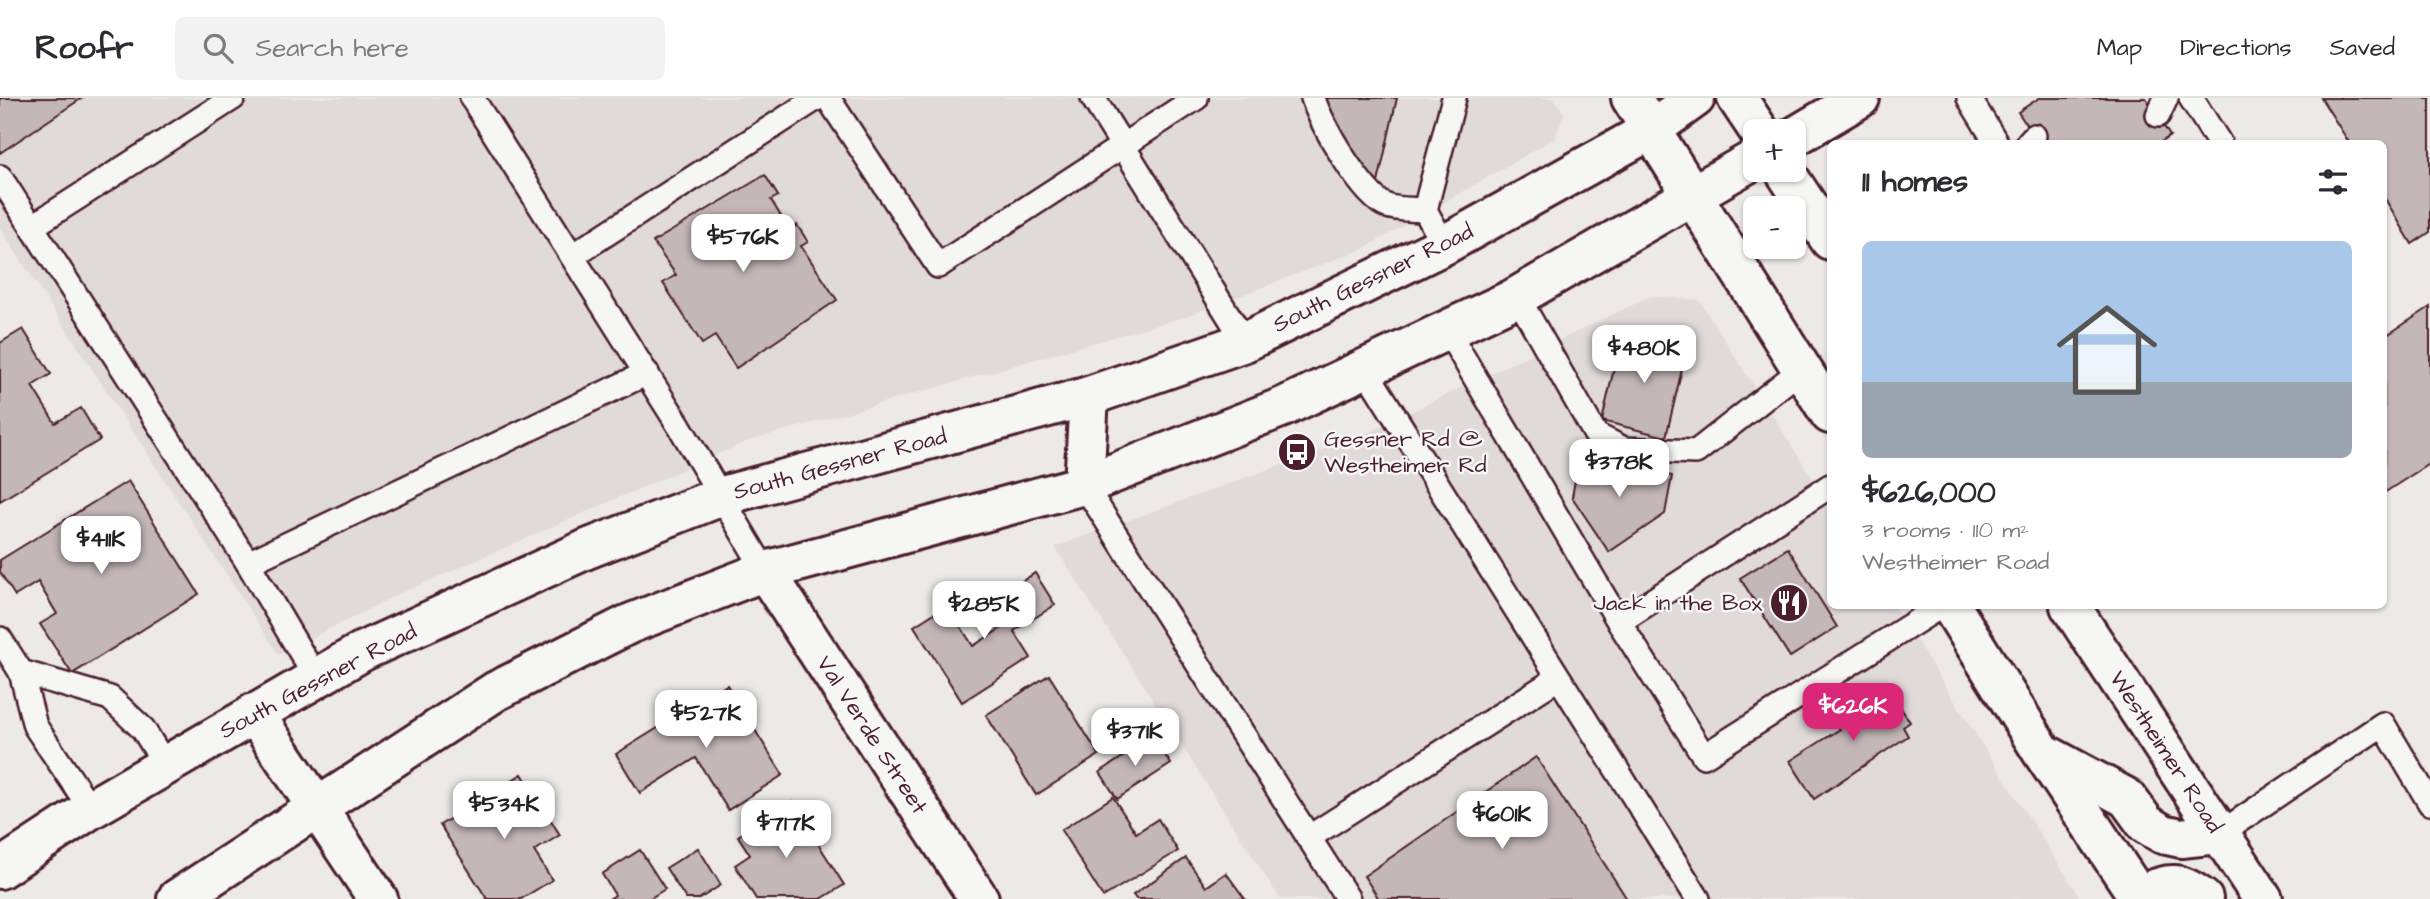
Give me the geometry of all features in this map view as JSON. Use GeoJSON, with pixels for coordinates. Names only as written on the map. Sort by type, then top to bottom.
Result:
{"type":"FeatureCollection","features":[{"type":"Feature","properties":{"kind":"main road","name":"South Gessner Road"},"geometry":{"type":"LineString","coordinates":[[0,869],[91,809],[363,651],[587,549],[722,496],[1088,396],[1245,342],[1444,245],[1641,114],[1695,98]]}},
{"type":"Feature","properties":{"kind":"main road"},"geometry":{"type":"LineString","coordinates":[[1737,98],[1751,119]]}},
{"type":"Feature","properties":{"kind":"main road"},"geometry":{"type":"LineString","coordinates":[[1806,130],[1860,98]]}},
{"type":"Feature","properties":{"kind":"main road"},"geometry":{"type":"LineString","coordinates":[[1641,114],[1827,409]]}},
{"type":"Feature","properties":{"kind":"main road"},"geometry":{"type":"LineString","coordinates":[[177,899],[496,691],[629,624],[765,570],[1084,485],[1283,407],[1517,296],[1743,166]]}},
{"type":"Feature","properties":{"kind":"main road"},"geometry":{"type":"LineString","coordinates":[[1792,182],[1827,235]]}},
{"type":"Feature","properties":{"kind":"main road"},"geometry":{"type":"LineString","coordinates":[[1084,485],[1088,396]]}},
{"type":"Feature","properties":{"kind":"main road","name":"Val Verde Street"},"geometry":{"type":"LineString","coordinates":[[765,570],[979,899]]}},
{"type":"Feature","properties":{"kind":"main road"},"geometry":{"type":"LineString","coordinates":[[1953,609],[2136,898],[2167,884],[2185,886],[2203,899]]}},
{"type":"Feature","properties":{"kind":"main road","name":"Westheimer Road"},"geometry":{"type":"LineString","coordinates":[[2072,609],[2263,899]]}},
{"type":"Feature","properties":{"kind":"main road"},"geometry":{"type":"LineString","coordinates":[[254,713],[378,899]]}},
{"type":"Feature","properties":{"kind":"main road"},"geometry":{"type":"LineString","coordinates":[[2042,752],[2127,798],[2146,824],[2163,834],[2180,838],[2220,834]]}},
{"type":"Feature","properties":{"kind":"lane"},"geometry":{"type":"LineString","coordinates":[[33,226],[233,98]]}},
{"type":"Feature","properties":{"kind":"lane"},"geometry":{"type":"LineString","coordinates":[[472,98],[646,373],[765,570]]}},
{"type":"Feature","properties":{"kind":"lane"},"geometry":{"type":"LineString","coordinates":[[572,256],[817,98]]}},
{"type":"Feature","properties":{"kind":"lane"},"geometry":{"type":"LineString","coordinates":[[828,98],[937,266],[1196,98]]}},
{"type":"Feature","properties":{"kind":"lane"},"geometry":{"type":"LineString","coordinates":[[1093,98],[1245,342]]}},
{"type":"Feature","properties":{"kind":"lane"},"geometry":{"type":"LineString","coordinates":[[1313,98],[1328,131],[1367,193],[1387,205],[1425,210]]}},
{"type":"Feature","properties":{"kind":"lane"},"geometry":{"type":"LineString","coordinates":[[1444,245],[1425,210],[1454,98]]}},
{"type":"Feature","properties":{"kind":"lane"},"geometry":{"type":"LineString","coordinates":[[1969,98],[1995,140]]}},
{"type":"Feature","properties":{"kind":"lane"},"geometry":{"type":"LineString","coordinates":[[2191,98],[2217,140]]}},
{"type":"Feature","properties":{"kind":"lane"},"geometry":{"type":"LineString","coordinates":[[0,177],[248,563],[316,678]]}},
{"type":"Feature","properties":{"kind":"lane"},"geometry":{"type":"LineString","coordinates":[[1517,296],[1596,435],[1624,449],[1696,452],[1802,369]]}},
{"type":"Feature","properties":{"kind":"lane"},"geometry":{"type":"LineString","coordinates":[[1447,330],[1619,622],[1704,756],[1936,609]]}},
{"type":"Feature","properties":{"kind":"lane"},"geometry":{"type":"LineString","coordinates":[[1365,369],[1698,899]]}},
{"type":"Feature","properties":{"kind":"lane"},"geometry":{"type":"LineString","coordinates":[[248,563],[646,373]]}},
{"type":"Feature","properties":{"kind":"lane"},"geometry":{"type":"LineString","coordinates":[[1084,485],[1348,899]]}},
{"type":"Feature","properties":{"kind":"lane"},"geometry":{"type":"LineString","coordinates":[[1619,622],[1827,488]]}},
{"type":"Feature","properties":{"kind":"lane"},"geometry":{"type":"LineString","coordinates":[[0,639],[21,672],[35,726],[91,809]]}},
{"type":"Feature","properties":{"kind":"lane"},"geometry":{"type":"LineString","coordinates":[[21,672],[110,698],[143,729],[166,766]]}},
{"type":"Feature","properties":{"kind":"lane"},"geometry":{"type":"LineString","coordinates":[[1308,838],[1558,678]]}},
{"type":"Feature","properties":{"kind":"lane"},"geometry":{"type":"LineString","coordinates":[[2220,834],[2383,724],[2430,803]]}},
{"type":"Feature","properties":{"kind":"shaded area"},"geometry":{"type":"Polygon","coordinates":[[[0,98],[1554,98],[1564,113],[1555,138],[1365,248],[1184,317],[748,441],[394,596],[279,655],[0,228],[0,98]]]}},
{"type":"Feature","properties":{"kind":"shaded area"},"geometry":{"type":"Polygon","coordinates":[[[1651,296],[1699,300],[1827,501],[1827,609],[1896,609],[2081,899],[1280,899],[1055,547],[1363,435],[1651,296]]]}},
{"type":"Feature","properties":{"kind":"building"},"geometry":{"type":"Polygon","coordinates":[[[0,98],[82,98],[0,153],[0,98]]]}},
{"type":"Feature","properties":{"kind":"building"},"geometry":{"type":"Polygon","coordinates":[[[1321,98],[1397,98],[1377,187],[1323,103],[1321,98]]]}},
{"type":"Feature","properties":{"kind":"building"},"geometry":{"type":"Polygon","coordinates":[[[2039,98],[2146,98],[2170,136],[2164,140],[2036,140],[2018,112],[2039,98]]]}},
{"type":"Feature","properties":{"kind":"building"},"geometry":{"type":"Polygon","coordinates":[[[2321,98],[2430,98],[2430,232],[2412,244],[2387,202],[2387,140],[2347,140],[2321,98]]]}},
{"type":"Feature","properties":{"kind":"building"},"geometry":{"type":"Polygon","coordinates":[[[765,175],[778,196],[771,200],[790,231],[797,225],[808,242],[801,246],[837,300],[736,368],[715,336],[702,344],[663,283],[676,275],[653,242],[765,175]]]}},
{"type":"Feature","properties":{"kind":"building"},"geometry":{"type":"Polygon","coordinates":[[[2430,307],[2430,463],[2387,491],[2387,335],[2430,307]]]}},
{"type":"Feature","properties":{"kind":"building"},"geometry":{"type":"Polygon","coordinates":[[[23,329],[51,374],[32,386],[55,423],[81,408],[100,440],[0,501],[0,343],[23,329]]]}},
{"type":"Feature","properties":{"kind":"building"},"geometry":{"type":"Polygon","coordinates":[[[1622,333],[1687,348],[1666,437],[1602,421],[1622,333]]]}},
{"type":"Feature","properties":{"kind":"building"},"geometry":{"type":"Polygon","coordinates":[[[1579,458],[1672,476],[1665,514],[1609,552],[1572,497],[1579,458]]]}},
{"type":"Feature","properties":{"kind":"building"},"geometry":{"type":"Polygon","coordinates":[[[128,481],[199,594],[72,674],[40,624],[57,614],[38,582],[15,596],[0,572],[0,560],[128,481]]]}},
{"type":"Feature","properties":{"kind":"building","name":"Jack in the Box"},"geometry":{"type":"Polygon","coordinates":[[[1788,548],[1837,627],[1790,657],[1740,578],[1788,548]]]}},
{"type":"Feature","properties":{"kind":"building"},"geometry":{"type":"Polygon","coordinates":[[[1035,573],[1055,605],[1014,631],[1031,658],[962,702],[914,626],[947,605],[973,646],[1014,620],[999,596],[1035,573]]]}},
{"type":"Feature","properties":{"kind":"building"},"geometry":{"type":"Polygon","coordinates":[[[1049,675],[1099,755],[1036,795],[986,715],[1049,675]]]}},
{"type":"Feature","properties":{"kind":"building"},"geometry":{"type":"Polygon","coordinates":[[[727,685],[783,775],[728,810],[696,758],[640,793],[616,754],[727,685]]]}},
{"type":"Feature","properties":{"kind":"building"},"geometry":{"type":"Polygon","coordinates":[[[1887,687],[1910,722],[1903,727],[1908,736],[1814,799],[1790,761],[1840,729],[1834,722],[1887,687]]]}},
{"type":"Feature","properties":{"kind":"building"},"geometry":{"type":"Polygon","coordinates":[[[1153,737],[1171,764],[1117,799],[1100,772],[1153,737]]]}},
{"type":"Feature","properties":{"kind":"building"},"geometry":{"type":"Polygon","coordinates":[[[1536,757],[1627,899],[1379,899],[1364,876],[1536,757]]]}},
{"type":"Feature","properties":{"kind":"building"},"geometry":{"type":"Polygon","coordinates":[[[522,774],[560,835],[534,851],[552,880],[521,899],[487,899],[440,825],[522,774]]]}},
{"type":"Feature","properties":{"kind":"building"},"geometry":{"type":"Polygon","coordinates":[[[1113,797],[1136,833],[1158,819],[1178,851],[1103,897],[1061,830],[1113,797]]]}},
{"type":"Feature","properties":{"kind":"building"},"geometry":{"type":"Polygon","coordinates":[[[792,802],[844,885],[821,899],[756,899],[735,865],[750,855],[738,836],[792,802]]]}},
{"type":"Feature","properties":{"kind":"building"},"geometry":{"type":"Polygon","coordinates":[[[698,848],[721,885],[699,899],[686,899],[666,868],[698,848]]]}},
{"type":"Feature","properties":{"kind":"building"},"geometry":{"type":"Polygon","coordinates":[[[640,850],[665,889],[649,899],[609,899],[615,895],[602,874],[640,850]]]}},
{"type":"Feature","properties":{"kind":"building"},"geometry":{"type":"Polygon","coordinates":[[[1186,858],[1206,887],[1226,873],[1245,899],[1136,899],[1133,895],[1186,858]]]}},
{"type":"Feature","properties":{"kind":"place","name":"Gessner Rd @ Westheimer Rd"},"geometry":{"type":"Point","coordinates":[1297,452]}},
{"type":"Feature","properties":{"kind":"place","name":"Jack in the Box"},"geometry":{"type":"Point","coordinates":[1789,603]}}]}
